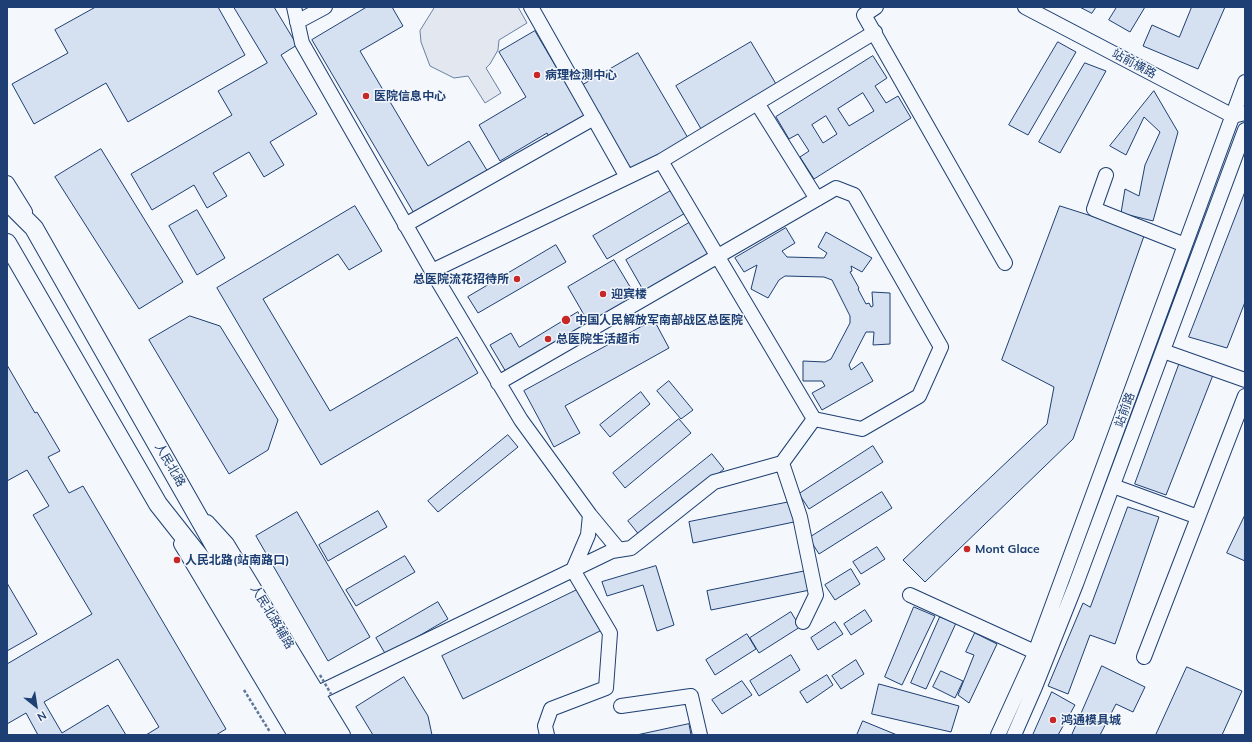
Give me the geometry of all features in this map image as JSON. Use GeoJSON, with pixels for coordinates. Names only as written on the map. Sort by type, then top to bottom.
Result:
{"type":"FeatureCollection","features":[{"type":"Feature","properties":{"kind":"main road","name":"人民北路"},"geometry":{"type":"LineString","coordinates":[[7,200],[34,228],[250,608],[322,714],[327,735]]}},
{"type":"Feature","properties":{"kind":"main road"},"geometry":{"type":"LineString","coordinates":[[7,243],[158,504],[218,580],[311,735]]}},
{"type":"Feature","properties":{"kind":"street"},"geometry":{"type":"LineString","coordinates":[[294,7],[302,43],[405,225],[498,383],[521,420],[590,515],[619,550]]}},
{"type":"Feature","properties":{"kind":"street"},"geometry":{"type":"LineString","coordinates":[[297,22],[325,7]]}},
{"type":"Feature","properties":{"kind":"street"},"geometry":{"type":"LineString","coordinates":[[531,7],[627,177]]}},
{"type":"Feature","properties":{"kind":"street"},"geometry":{"type":"LineString","coordinates":[[876,7],[864,15],[1005,263]]}},
{"type":"Feature","properties":{"kind":"street","name":"站前横路"},"geometry":{"type":"LineString","coordinates":[[1024,7],[1239,115]]}},
{"type":"Feature","properties":{"kind":"street"},"geometry":{"type":"LineString","coordinates":[[432,271],[661,161],[875,32]]}},
{"type":"Feature","properties":{"kind":"street","name":"站前路"},"geometry":{"type":"LineString","coordinates":[[998,735],[1035,652],[1185,245],[1239,115],[1245,82]]}},
{"type":"Feature","properties":{"kind":"street"},"geometry":{"type":"LineString","coordinates":[[757,103],[817,199]]}},
{"type":"Feature","properties":{"kind":"street"},"geometry":{"type":"LineString","coordinates":[[405,225],[594,118]]}},
{"type":"Feature","properties":{"kind":"street","name":"站前路"},"geometry":{"type":"LineString","coordinates":[[1014,735],[1053,643],[1113,486],[1245,130]]}},
{"type":"Feature","properties":{"kind":"street"},"geometry":{"type":"LineString","coordinates":[[498,383],[717,257],[836,188],[854,195],[941,347],[919,396],[862,429],[814,419],[717,257],[661,161]]}},
{"type":"Feature","properties":{"kind":"street"},"geometry":{"type":"LineString","coordinates":[[1106,175],[1094,209],[1185,245]]}},
{"type":"Feature","properties":{"kind":"street"},"geometry":{"type":"LineString","coordinates":[[7,183],[34,228]]}},
{"type":"Feature","properties":{"kind":"street"},"geometry":{"type":"LineString","coordinates":[[1163,351],[1245,380]]}},
{"type":"Feature","properties":{"kind":"street"},"geometry":{"type":"LineString","coordinates":[[1144,657],[1245,396]]}},
{"type":"Feature","properties":{"kind":"street"},"geometry":{"type":"LineString","coordinates":[[324,694],[612,551],[631,548],[714,482],[782,463],[814,419]]}},
{"type":"Feature","properties":{"kind":"street"},"geometry":{"type":"LineString","coordinates":[[782,463],[800,517],[816,595],[803,622]]}},
{"type":"Feature","properties":{"kind":"street"},"geometry":{"type":"LineString","coordinates":[[1113,486],[1198,517]]}},
{"type":"Feature","properties":{"kind":"street"},"geometry":{"type":"LineString","coordinates":[[158,504],[296,735]]}},
{"type":"Feature","properties":{"kind":"street","name":"人民北路辅路"},"geometry":{"type":"LineString","coordinates":[[193,506],[227,544],[324,694],[322,714],[343,735]]}},
{"type":"Feature","properties":{"kind":"street"},"geometry":{"type":"LineString","coordinates":[[573,570],[588,535],[590,515]]}},
{"type":"Feature","properties":{"kind":"street"},"geometry":{"type":"LineString","coordinates":[[548,735],[545,726],[551,709],[606,688],[610,633],[573,570]]}},
{"type":"Feature","properties":{"kind":"street"},"geometry":{"type":"LineString","coordinates":[[910,596],[1035,652]]}},
{"type":"Feature","properties":{"kind":"street"},"geometry":{"type":"LineString","coordinates":[[621,706],[690,696],[700,735]]}},
{"type":"Feature","properties":{"kind":"path"},"geometry":{"type":"LineString","coordinates":[[320,675],[324,694]]}},
{"type":"Feature","properties":{"kind":"path"},"geometry":{"type":"LineString","coordinates":[[244,690],[270,732]]}},
{"type":"Feature","properties":{"kind":"shaded area"},"geometry":{"type":"Polygon","coordinates":[[[435,7],[518,7],[527,23],[499,40],[498,50],[486,68],[501,93],[485,103],[468,76],[454,78],[430,66],[421,42],[420,31],[435,7]]]}},
{"type":"Feature","properties":{"kind":"building"},"geometry":{"type":"Polygon","coordinates":[[[96,7],[218,7],[245,55],[128,122],[106,83],[34,124],[12,84],[68,53],[55,30],[96,7]]]}},
{"type":"Feature","properties":{"kind":"building"},"geometry":{"type":"Polygon","coordinates":[[[234,7],[274,7],[297,45],[281,55],[317,114],[270,142],[284,165],[264,177],[249,152],[213,173],[227,196],[207,208],[194,185],[152,210],[131,174],[232,115],[218,91],[267,63],[234,7]]]}},
{"type":"Feature","properties":{"kind":"building","name":"医院信息中心"},"geometry":{"type":"Polygon","coordinates":[[[367,7],[392,7],[403,26],[360,51],[428,166],[469,141],[488,172],[415,215],[312,40],[367,7]]]}},
{"type":"Feature","properties":{"kind":"building"},"geometry":{"type":"Polygon","coordinates":[[[1080,7],[1096,7],[1092,13],[1080,7]]]}},
{"type":"Feature","properties":{"kind":"building"},"geometry":{"type":"Polygon","coordinates":[[[1117,7],[1145,7],[1130,32],[1109,20],[1117,7]]]}},
{"type":"Feature","properties":{"kind":"building"},"geometry":{"type":"Polygon","coordinates":[[[1192,7],[1225,7],[1198,69],[1143,46],[1152,25],[1179,37],[1192,7]]]}},
{"type":"Feature","properties":{"kind":"building","name":"病理检测中心"},"geometry":{"type":"Polygon","coordinates":[[[535,31],[586,118],[550,139],[547,133],[500,161],[479,125],[526,97],[499,52],[535,31]]]}},
{"type":"Feature","properties":{"kind":"building"},"geometry":{"type":"Polygon","coordinates":[[[751,42],[779,89],[704,134],[676,86],[751,42]]]}},
{"type":"Feature","properties":{"kind":"building"},"geometry":{"type":"Polygon","coordinates":[[[1058,42],[1076,52],[1028,135],[1009,125],[1058,42]]]}},
{"type":"Feature","properties":{"kind":"building"},"geometry":{"type":"Polygon","coordinates":[[[638,53],[688,138],[632,171],[581,86],[638,53]]]}},
{"type":"Feature","properties":{"kind":"building"},"geometry":{"type":"Polygon","coordinates":[[[873,56],[887,78],[875,86],[886,103],[898,96],[911,118],[814,179],[800,157],[809,151],[798,134],[789,139],[776,117],[873,56]],[[863,93],[838,109],[849,126],[874,111],[863,93]],[[826,116],[812,125],[823,143],[837,134],[826,116]]]}},
{"type":"Feature","properties":{"kind":"building"},"geometry":{"type":"Polygon","coordinates":[[[1085,63],[1106,71],[1060,153],[1039,142],[1085,63]]]}},
{"type":"Feature","properties":{"kind":"building"},"geometry":{"type":"Polygon","coordinates":[[[1154,91],[1178,132],[1153,221],[1121,213],[1125,189],[1139,196],[1145,165],[1160,132],[1144,117],[1126,155],[1110,146],[1154,91]]]}},
{"type":"Feature","properties":{"kind":"building"},"geometry":{"type":"Polygon","coordinates":[[[101,149],[183,282],[139,309],[55,177],[101,149]]]}},
{"type":"Feature","properties":{"kind":"building"},"geometry":{"type":"Polygon","coordinates":[[[674,189],[687,212],[607,259],[593,236],[674,189]]]}},
{"type":"Feature","properties":{"kind":"building"},"geometry":{"type":"Polygon","coordinates":[[[1245,192],[1245,302],[1227,348],[1189,337],[1245,192]]]}},
{"type":"Feature","properties":{"kind":"building"},"geometry":{"type":"Polygon","coordinates":[[[355,206],[382,251],[349,270],[338,254],[263,299],[330,411],[457,337],[478,373],[321,465],[217,288],[355,206]]]}},
{"type":"Feature","properties":{"kind":"building"},"geometry":{"type":"Polygon","coordinates":[[[1060,206],[1145,233],[1073,439],[925,582],[903,560],[1047,424],[1054,387],[1002,360],[1060,206]]]}},
{"type":"Feature","properties":{"kind":"building"},"geometry":{"type":"Polygon","coordinates":[[[197,210],[225,258],[197,275],[169,226],[197,210]]]}},
{"type":"Feature","properties":{"kind":"building"},"geometry":{"type":"Polygon","coordinates":[[[694,220],[714,255],[646,295],[626,260],[694,220]]]}},
{"type":"Feature","properties":{"kind":"building"},"geometry":{"type":"Polygon","coordinates":[[[786,228],[795,243],[782,251],[787,257],[824,258],[827,253],[818,247],[826,232],[872,258],[862,272],[851,266],[852,271],[850,272],[866,304],[869,303],[871,307],[873,306],[872,292],[890,293],[890,344],[873,345],[874,332],[866,332],[849,365],[851,370],[862,362],[873,381],[822,410],[812,393],[825,386],[822,381],[803,381],[803,361],[825,362],[831,359],[850,323],[850,316],[832,280],[824,277],[785,276],[779,280],[768,298],[751,289],[757,265],[744,272],[735,258],[786,228]]]}},
{"type":"Feature","properties":{"kind":"building","name":"总医院流花招待所"},"geometry":{"type":"Polygon","coordinates":[[[556,245],[566,262],[478,313],[468,297],[556,245]]]}},
{"type":"Feature","properties":{"kind":"building","name":"迎宾楼"},"geometry":{"type":"Polygon","coordinates":[[[614,260],[638,300],[591,327],[568,287],[614,260]]]}},
{"type":"Feature","properties":{"kind":"building","name":"总医院生活超市"},"geometry":{"type":"Polygon","coordinates":[[[578,312],[586,326],[506,372],[490,345],[511,333],[519,347],[578,312]]]}},
{"type":"Feature","properties":{"kind":"building"},"geometry":{"type":"Polygon","coordinates":[[[190,316],[220,326],[278,420],[268,450],[229,474],[149,340],[190,316]]]}},
{"type":"Feature","properties":{"kind":"building"},"geometry":{"type":"Polygon","coordinates":[[[654,320],[669,348],[565,406],[580,433],[554,447],[524,391],[654,320]]]}},
{"type":"Feature","properties":{"kind":"building"},"geometry":{"type":"Polygon","coordinates":[[[1180,362],[1213,375],[1166,495],[1135,484],[1180,362]]]}},
{"type":"Feature","properties":{"kind":"building"},"geometry":{"type":"Polygon","coordinates":[[[7,365],[35,413],[37,412],[60,451],[48,457],[69,493],[83,486],[226,729],[216,735],[146,735],[159,727],[118,659],[44,702],[62,733],[108,705],[126,735],[38,735],[26,713],[7,724],[7,664],[92,614],[33,515],[49,506],[27,470],[7,481],[7,365]]]}},
{"type":"Feature","properties":{"kind":"building"},"geometry":{"type":"Polygon","coordinates":[[[669,381],[693,410],[681,419],[657,391],[669,381]]]}},
{"type":"Feature","properties":{"kind":"building"},"geometry":{"type":"Polygon","coordinates":[[[641,392],[650,404],[610,437],[600,425],[641,392]]]}},
{"type":"Feature","properties":{"kind":"building"},"geometry":{"type":"Polygon","coordinates":[[[679,419],[691,433],[625,488],[613,473],[679,419]]]}},
{"type":"Feature","properties":{"kind":"building"},"geometry":{"type":"Polygon","coordinates":[[[508,435],[518,447],[438,512],[428,501],[508,435]]]}},
{"type":"Feature","properties":{"kind":"building"},"geometry":{"type":"Polygon","coordinates":[[[873,446],[883,462],[809,509],[799,494],[873,446]]]}},
{"type":"Feature","properties":{"kind":"building"},"geometry":{"type":"Polygon","coordinates":[[[712,454],[724,469],[640,536],[628,521],[712,454]]]}},
{"type":"Feature","properties":{"kind":"building"},"geometry":{"type":"Polygon","coordinates":[[[882,492],[892,508],[819,554],[809,538],[882,492]]]}},
{"type":"Feature","properties":{"kind":"building"},"geometry":{"type":"Polygon","coordinates":[[[790,502],[794,522],[693,543],[689,522],[790,502]]]}},
{"type":"Feature","properties":{"kind":"building"},"geometry":{"type":"Polygon","coordinates":[[[1128,507],[1159,517],[1115,644],[1090,635],[1068,694],[1048,686],[1083,603],[1090,607],[1128,507]]]}},
{"type":"Feature","properties":{"kind":"building"},"geometry":{"type":"Polygon","coordinates":[[[378,511],[387,527],[328,561],[319,545],[378,511]]]}},
{"type":"Feature","properties":{"kind":"building"},"geometry":{"type":"Polygon","coordinates":[[[297,512],[370,637],[328,661],[256,536],[297,512]]]}},
{"type":"Feature","properties":{"kind":"building"},"geometry":{"type":"Polygon","coordinates":[[[1245,515],[1245,561],[1227,553],[1245,515]]]}},
{"type":"Feature","properties":{"kind":"building"},"geometry":{"type":"Polygon","coordinates":[[[877,547],[885,559],[861,574],[853,562],[877,547]]]}},
{"type":"Feature","properties":{"kind":"building"},"geometry":{"type":"Polygon","coordinates":[[[405,556],[415,572],[356,606],[346,590],[405,556]]]}},
{"type":"Feature","properties":{"kind":"building"},"geometry":{"type":"Polygon","coordinates":[[[656,566],[674,625],[657,631],[643,585],[607,596],[602,582],[656,566]]]}},
{"type":"Feature","properties":{"kind":"building"},"geometry":{"type":"Polygon","coordinates":[[[851,569],[860,584],[835,600],[825,585],[851,569]]]}},
{"type":"Feature","properties":{"kind":"building"},"geometry":{"type":"Polygon","coordinates":[[[806,571],[810,590],[711,610],[707,591],[806,571]]]}},
{"type":"Feature","properties":{"kind":"building"},"geometry":{"type":"Polygon","coordinates":[[[7,583],[37,634],[7,651],[7,583]]]}},
{"type":"Feature","properties":{"kind":"building"},"geometry":{"type":"Polygon","coordinates":[[[581,588],[602,630],[463,699],[442,656],[581,588]]]}},
{"type":"Feature","properties":{"kind":"building"},"geometry":{"type":"Polygon","coordinates":[[[438,602],[448,619],[386,655],[376,638],[438,602]]]}},
{"type":"Feature","properties":{"kind":"building"},"geometry":{"type":"Polygon","coordinates":[[[914,607],[935,616],[902,685],[885,677],[914,607]]]}},
{"type":"Feature","properties":{"kind":"building"},"geometry":{"type":"Polygon","coordinates":[[[865,610],[872,621],[851,635],[844,624],[865,610]]]}},
{"type":"Feature","properties":{"kind":"building"},"geometry":{"type":"Polygon","coordinates":[[[791,612],[800,627],[759,653],[750,638],[791,612]]]}},
{"type":"Feature","properties":{"kind":"building"},"geometry":{"type":"Polygon","coordinates":[[[940,617],[956,623],[926,689],[911,683],[940,617]]]}},
{"type":"Feature","properties":{"kind":"building"},"geometry":{"type":"Polygon","coordinates":[[[835,622],[843,634],[818,650],[811,638],[835,622]]]}},
{"type":"Feature","properties":{"kind":"building"},"geometry":{"type":"Polygon","coordinates":[[[975,633],[997,644],[969,703],[958,695],[974,655],[966,652],[975,633]]]}},
{"type":"Feature","properties":{"kind":"building"},"geometry":{"type":"Polygon","coordinates":[[[747,634],[756,649],[715,675],[706,660],[747,634]]]}},
{"type":"Feature","properties":{"kind":"building"},"geometry":{"type":"Polygon","coordinates":[[[791,655],[800,670],[759,696],[750,681],[791,655]]]}},
{"type":"Feature","properties":{"kind":"building"},"geometry":{"type":"Polygon","coordinates":[[[856,660],[864,674],[841,689],[832,676],[856,660]]]}},
{"type":"Feature","properties":{"kind":"building"},"geometry":{"type":"Polygon","coordinates":[[[1102,666],[1145,687],[1133,712],[1116,704],[1100,735],[1072,735],[1102,666]]]}},
{"type":"Feature","properties":{"kind":"building"},"geometry":{"type":"Polygon","coordinates":[[[1187,667],[1242,691],[1222,735],[1156,735],[1187,667]]]}},
{"type":"Feature","properties":{"kind":"building"},"geometry":{"type":"Polygon","coordinates":[[[941,671],[963,681],[955,698],[933,687],[941,671]]]}},
{"type":"Feature","properties":{"kind":"building"},"geometry":{"type":"Polygon","coordinates":[[[827,675],[833,685],[807,703],[800,692],[827,675]]]}},
{"type":"Feature","properties":{"kind":"building"},"geometry":{"type":"Polygon","coordinates":[[[404,677],[428,716],[432,735],[373,735],[356,707],[404,677]]]}},
{"type":"Feature","properties":{"kind":"building"},"geometry":{"type":"Polygon","coordinates":[[[742,681],[752,695],[722,714],[712,700],[742,681]]]}},
{"type":"Feature","properties":{"kind":"building"},"geometry":{"type":"Polygon","coordinates":[[[879,684],[959,706],[951,732],[872,714],[879,684]]]}},
{"type":"Feature","properties":{"kind":"building","name":"鸿通模具城"},"geometry":{"type":"Polygon","coordinates":[[[1052,692],[1075,705],[1058,735],[1033,735],[1052,692]]]}},
{"type":"Feature","properties":{"kind":"building"},"geometry":{"type":"Polygon","coordinates":[[[863,721],[897,735],[857,735],[863,721]]]}},
{"type":"Feature","properties":{"kind":"building"},"geometry":{"type":"Polygon","coordinates":[[[689,724],[691,735],[637,735],[689,724]]]}},
{"type":"Feature","properties":{"kind":"place","name":"病理检测中心"},"geometry":{"type":"Point","coordinates":[537,75]}},
{"type":"Feature","properties":{"kind":"place","name":"医院信息中心"},"geometry":{"type":"Point","coordinates":[366,96]}},
{"type":"Feature","properties":{"kind":"place","name":"总医院流花招待所"},"geometry":{"type":"Point","coordinates":[517,279]}},
{"type":"Feature","properties":{"kind":"place","name":"迎宾楼"},"geometry":{"type":"Point","coordinates":[603,294]}},
{"type":"Feature","properties":{"kind":"place","name":"中国人民解放军南部战区总医院"},"geometry":{"type":"Point","coordinates":[566,320]}},
{"type":"Feature","properties":{"kind":"place","name":"总医院生活超市"},"geometry":{"type":"Point","coordinates":[548,339]}},
{"type":"Feature","properties":{"kind":"place","name":"Mont Glace"},"geometry":{"type":"Point","coordinates":[967,549]}},
{"type":"Feature","properties":{"kind":"place","name":"人民北路(站南路口)"},"geometry":{"type":"Point","coordinates":[177,560]}},
{"type":"Feature","properties":{"kind":"place","name":"鸿通模具城"},"geometry":{"type":"Point","coordinates":[1053,720]}}]}
